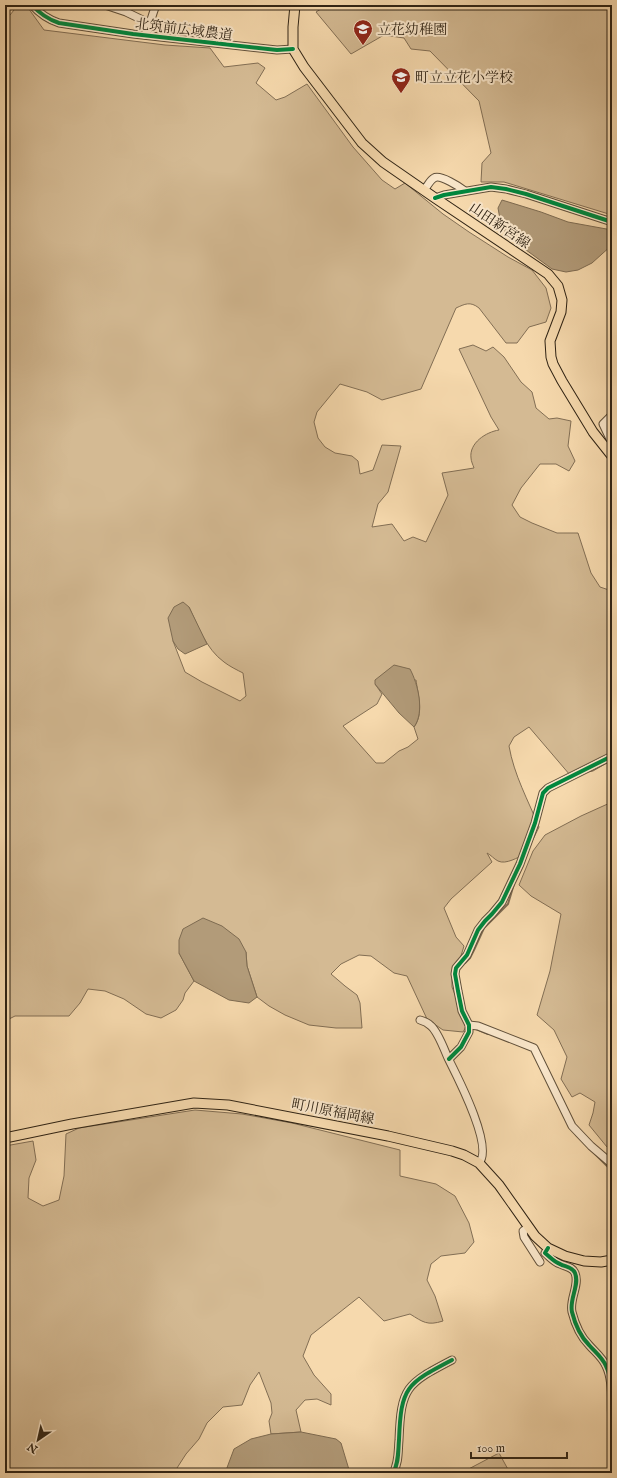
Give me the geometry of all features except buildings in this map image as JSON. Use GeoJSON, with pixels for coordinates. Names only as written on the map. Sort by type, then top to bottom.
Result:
{"type":"FeatureCollection","features":[{"type":"Feature","properties":{"kind":"main road"},"geometry":{"type":"LineString","coordinates":[[293,48],[294,5]]}},
{"type":"Feature","properties":{"kind":"main road","name":"山田新宮線"},"geometry":{"type":"LineString","coordinates":[[293,48],[304,66],[362,143],[384,162],[435,198],[548,274],[558,286],[562,300],[561,312],[550,341],[553,364],[593,432],[612,456]]}},
{"type":"Feature","properties":{"kind":"main road","name":"町川原福岡線"},"geometry":{"type":"LineString","coordinates":[[5,1138],[72,1124],[194,1103],[228,1105],[388,1136],[452,1151],[464,1155],[479,1163],[500,1185],[546,1250],[579,1259],[601,1262],[612,1260]]}},
{"type":"Feature","properties":{"kind":"street","name":"北筑前広域農道"},"geometry":{"type":"LineString","coordinates":[[32,5],[39,13],[49,20],[59,23],[145,35],[277,50],[293,48]]}},
{"type":"Feature","properties":{"kind":"street"},"geometry":{"type":"LineString","coordinates":[[105,5],[126,12],[151,24]]}},
{"type":"Feature","properties":{"kind":"street"},"geometry":{"type":"LineString","coordinates":[[145,35],[151,24],[151,17],[156,5]]}},
{"type":"Feature","properties":{"kind":"street"},"geometry":{"type":"LineString","coordinates":[[424,190],[434,178],[438,177],[457,185],[465,191]]}},
{"type":"Feature","properties":{"kind":"street"},"geometry":{"type":"LineString","coordinates":[[435,198],[491,187],[506,189],[612,222]]}},
{"type":"Feature","properties":{"kind":"street"},"geometry":{"type":"LineString","coordinates":[[612,415],[603,424],[612,443]]}},
{"type":"Feature","properties":{"kind":"street"},"geometry":{"type":"LineString","coordinates":[[449,1059],[461,1048],[469,1032],[469,1026],[462,1011],[455,974],[456,968],[467,955],[478,930],[502,902],[520,864],[535,823],[543,793],[548,788],[559,782],[612,756]]}},
{"type":"Feature","properties":{"kind":"street"},"geometry":{"type":"LineString","coordinates":[[420,1020],[432,1026],[471,1105],[483,1151],[483,1160],[479,1163]]}},
{"type":"Feature","properties":{"kind":"street"},"geometry":{"type":"LineString","coordinates":[[469,1026],[478,1026],[534,1048],[572,1126],[612,1164]]}},
{"type":"Feature","properties":{"kind":"street"},"geometry":{"type":"LineString","coordinates":[[529,1227],[523,1231],[524,1237],[540,1262]]}},
{"type":"Feature","properties":{"kind":"street"},"geometry":{"type":"LineString","coordinates":[[532,1250],[546,1250],[559,1264],[572,1268],[575,1273],[576,1286],[572,1295],[572,1310],[580,1333],[588,1344],[599,1354],[607,1366],[612,1421]]}},
{"type":"Feature","properties":{"kind":"street"},"geometry":{"type":"LineString","coordinates":[[574,1271],[577,1267],[579,1259]]}},
{"type":"Feature","properties":{"kind":"street"},"geometry":{"type":"LineString","coordinates":[[393,1473],[398,1459],[400,1413],[405,1395],[418,1379],[452,1360]]}},
{"type":"Feature","properties":{"kind":"shaded area"},"geometry":{"type":"Polygon","coordinates":[[[18,5],[26,5],[44,30],[165,45],[210,48],[224,67],[258,63],[265,68],[256,83],[276,100],[285,97],[307,84],[353,147],[382,180],[395,189],[405,183],[443,214],[469,232],[508,257],[532,270],[546,288],[551,308],[546,322],[529,327],[517,343],[506,343],[479,308],[473,304],[462,305],[456,308],[421,389],[382,400],[367,392],[340,384],[317,412],[314,422],[318,438],[325,447],[335,453],[352,456],[358,461],[360,474],[373,470],[382,445],[401,446],[388,492],[378,504],[372,527],[392,524],[404,541],[413,537],[426,542],[448,495],[442,473],[474,468],[471,453],[476,443],[479,439],[489,433],[499,430],[491,417],[459,349],[473,345],[486,351],[493,347],[504,357],[521,382],[532,392],[536,408],[549,419],[557,418],[571,421],[568,446],[575,461],[569,471],[556,464],[540,464],[521,488],[512,505],[520,517],[532,523],[557,533],[578,533],[591,573],[600,587],[612,591],[612,760],[593,771],[570,775],[529,727],[514,737],[509,746],[514,767],[539,827],[526,854],[516,859],[501,862],[487,853],[492,862],[451,899],[444,908],[456,937],[464,946],[452,977],[452,987],[467,1025],[463,1032],[443,1030],[427,1019],[407,976],[394,973],[371,956],[359,955],[341,964],[331,974],[357,995],[360,1003],[362,1028],[336,1028],[309,1025],[285,1015],[257,997],[247,966],[246,952],[179,953],[194,981],[185,993],[183,1000],[176,1010],[161,1018],[146,1014],[124,999],[105,991],[88,989],[80,1003],[69,1016],[15,1016],[5,1021],[5,11],[10,15],[18,5]],[[189,607],[173,641],[185,672],[240,701],[246,696],[243,673],[233,668],[212,651],[203,637],[189,607]],[[416,680],[375,684],[382,694],[377,704],[343,726],[376,763],[384,763],[418,739],[414,727],[420,710],[416,680]]]}},
{"type":"Feature","properties":{"kind":"shaded area"},"geometry":{"type":"Polygon","coordinates":[[[327,5],[612,5],[612,215],[504,182],[481,182],[482,163],[491,153],[479,101],[430,51],[411,49],[404,38],[384,35],[351,54],[316,12],[327,5]]]}},
{"type":"Feature","properties":{"kind":"shaded area"},"geometry":{"type":"Polygon","coordinates":[[[502,200],[568,222],[612,230],[612,245],[592,263],[578,270],[566,272],[552,269],[507,236],[500,219],[498,208],[502,200]]]}},
{"type":"Feature","properties":{"kind":"shaded area"},"geometry":{"type":"Polygon","coordinates":[[[183,602],[189,607],[207,644],[185,654],[178,649],[173,641],[168,618],[174,607],[183,602]]]}},
{"type":"Feature","properties":{"kind":"shaded area"},"geometry":{"type":"Polygon","coordinates":[[[394,665],[410,669],[416,682],[420,706],[417,721],[414,727],[399,713],[375,684],[375,680],[394,665]]]}},
{"type":"Feature","properties":{"kind":"shaded area"},"geometry":{"type":"Polygon","coordinates":[[[612,802],[612,1144],[607,1147],[589,1125],[595,1102],[580,1093],[572,1097],[561,1079],[567,1057],[554,1030],[537,1015],[550,971],[561,914],[531,896],[519,885],[533,851],[545,835],[612,802]]]}},
{"type":"Feature","properties":{"kind":"shaded area"},"geometry":{"type":"Polygon","coordinates":[[[203,918],[222,926],[239,939],[246,952],[247,966],[257,997],[249,1003],[229,1000],[194,981],[179,953],[179,940],[183,929],[203,918]]]}},
{"type":"Feature","properties":{"kind":"shaded area"},"geometry":{"type":"Polygon","coordinates":[[[195,1110],[242,1114],[292,1123],[400,1150],[400,1176],[436,1184],[455,1196],[469,1223],[474,1242],[465,1253],[441,1256],[431,1264],[427,1280],[435,1296],[443,1321],[429,1323],[410,1314],[384,1321],[359,1297],[311,1335],[303,1356],[314,1375],[331,1394],[331,1405],[317,1399],[305,1400],[296,1410],[301,1432],[271,1434],[269,1421],[272,1413],[271,1403],[259,1372],[250,1385],[242,1405],[223,1407],[207,1423],[199,1439],[186,1454],[177,1468],[176,1473],[5,1473],[5,1146],[33,1141],[36,1160],[29,1178],[28,1198],[43,1206],[59,1200],[64,1176],[66,1134],[79,1128],[195,1110]]]}},
{"type":"Feature","properties":{"kind":"shaded area"},"geometry":{"type":"Polygon","coordinates":[[[301,1432],[336,1439],[341,1443],[350,1473],[225,1473],[234,1449],[251,1439],[271,1434],[301,1432]]]}},
{"type":"Feature","properties":{"kind":"shaded area"},"geometry":{"type":"Polygon","coordinates":[[[499,1453],[510,1473],[461,1473],[499,1453]]]}},
{"type":"Feature","properties":{"kind":"waterway"},"geometry":{"type":"LineString","coordinates":[[465,963],[470,958],[484,928],[508,904],[514,884]]}},
{"type":"Feature","properties":{"kind":"waterway"},"geometry":{"type":"LineString","coordinates":[[476,1029],[488,1034]]}},
{"type":"Feature","properties":{"kind":"waterway"},"geometry":{"type":"LineString","coordinates":[[576,1135],[612,1171]]}},
{"type":"Feature","properties":{"kind":"cycle path"},"geometry":{"type":"LineString","coordinates":[[32,5],[44,16],[59,23],[133,34],[277,50],[293,49]]}},
{"type":"Feature","properties":{"kind":"cycle path"},"geometry":{"type":"LineString","coordinates":[[435,198],[444,195],[491,187],[506,189],[612,222]]}},
{"type":"Feature","properties":{"kind":"cycle path"},"geometry":{"type":"LineString","coordinates":[[449,1059],[461,1047],[469,1032],[469,1025],[462,1011],[455,974],[456,968],[467,955],[478,930],[502,902],[520,864],[535,823],[543,793],[548,788],[612,756]]}},
{"type":"Feature","properties":{"kind":"cycle path"},"geometry":{"type":"LineString","coordinates":[[548,1248],[545,1253],[556,1262],[572,1269],[575,1273],[576,1282],[571,1307],[572,1312],[580,1334],[606,1366],[611,1386],[612,1421]]}},
{"type":"Feature","properties":{"kind":"cycle path"},"geometry":{"type":"LineString","coordinates":[[393,1473],[398,1457],[402,1409],[409,1389],[425,1375],[452,1360]]}},
{"type":"Feature","properties":{"kind":"place","name":"立花幼稚園"},"geometry":{"type":"Point","coordinates":[363,46]}},
{"type":"Feature","properties":{"kind":"place","name":"町立立花小学校"},"geometry":{"type":"Point","coordinates":[401,94]}}]}
